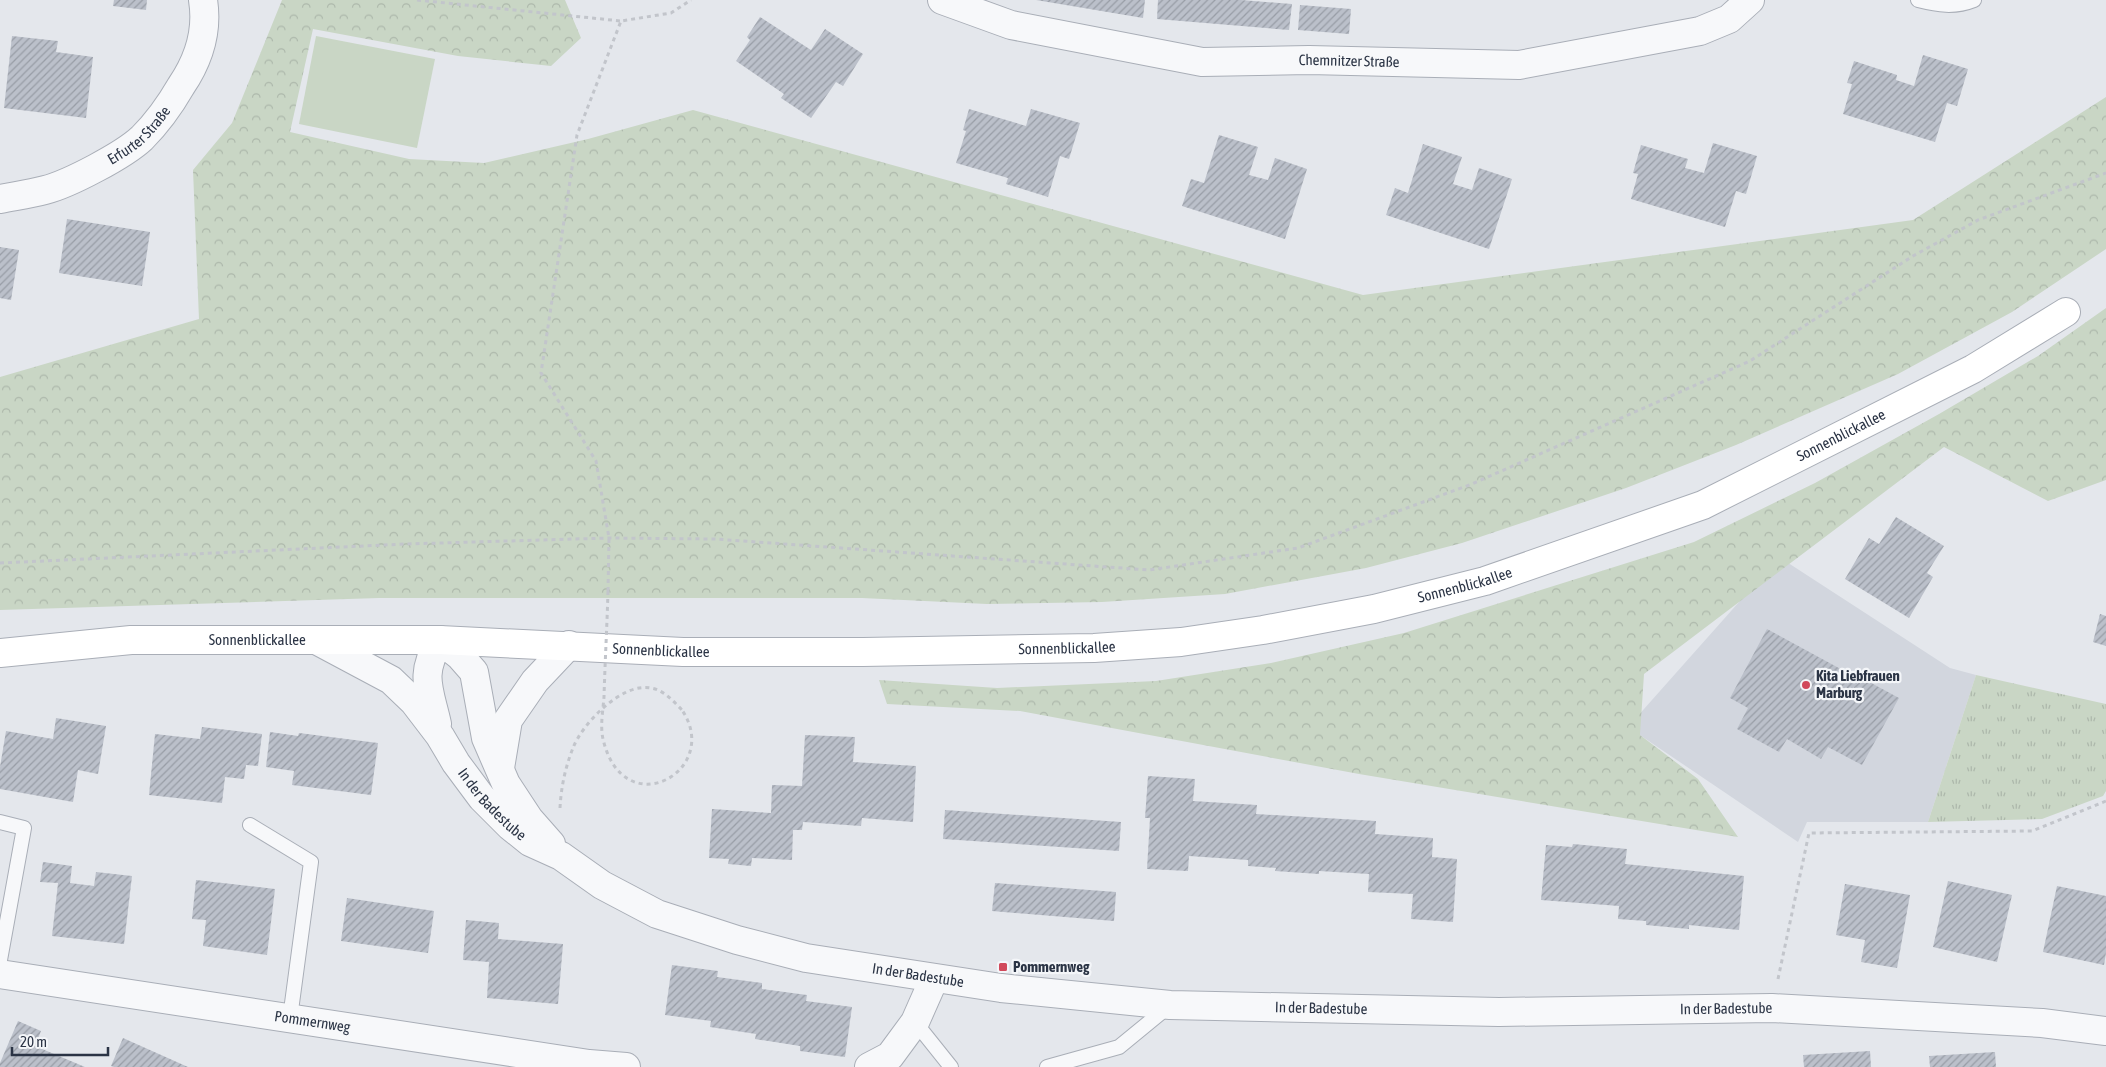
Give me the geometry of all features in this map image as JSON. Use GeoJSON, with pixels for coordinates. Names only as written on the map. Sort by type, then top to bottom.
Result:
{"type":"FeatureCollection","features":[{"type":"Feature","properties":{"kind":"main road","name":"Sonnenblickallee"},"geometry":{"type":"LineString","coordinates":[[0,653],[130,640],[440,640],[683,652],[863,652],[1094,648],[1199,639],[1263,630],[1374,609],[1485,581],[1703,505],[1973,369],[2066,312]]}},
{"type":"Feature","properties":{"kind":"street","name":"Erfurter Straße"},"geometry":{"type":"LineString","coordinates":[[0,199],[46,190],[98,167],[141,139],[168,108],[188,75],[201,48],[205,9],[203,0]]}},
{"type":"Feature","properties":{"kind":"street","name":"Chemnitzer Straße"},"geometry":{"type":"LineString","coordinates":[[942,0],[1011,25],[1202,62],[1309,60],[1519,65],[1700,32],[1729,19],[1750,0]]}},
{"type":"Feature","properties":{"kind":"street","name":"In der Badestube"},"geometry":{"type":"LineString","coordinates":[[316,640],[391,680],[414,702],[440,736],[456,763],[482,798],[530,842],[562,856],[602,885],[657,914],[737,940],[806,958],[934,979],[1170,1005],[1499,1012],[1772,1008],[2042,1023],[2106,1031]]}},
{"type":"Feature","properties":{"kind":"street","name":"In der Badestube"},"geometry":{"type":"LineString","coordinates":[[440,736],[427,680],[430,657],[440,640],[460,656],[474,672],[486,738],[506,784],[529,819],[562,856]]}},
{"type":"Feature","properties":{"kind":"street","name":"In der Badestube"},"geometry":{"type":"LineString","coordinates":[[500,768],[508,720],[535,681],[569,645]]}},
{"type":"Feature","properties":{"kind":"street","name":"Pommernweg"},"geometry":{"type":"LineString","coordinates":[[0,974],[589,1064],[626,1067]]}},
{"type":"Feature","properties":{"kind":"street"},"geometry":{"type":"LineString","coordinates":[[869,1067],[890,1056],[915,1022],[934,979]]}},
{"type":"Feature","properties":{"kind":"lane"},"geometry":{"type":"LineString","coordinates":[[1918,0],[1940,6],[1961,6],[1974,0]]}},
{"type":"Feature","properties":{"kind":"lane"},"geometry":{"type":"LineString","coordinates":[[0,822],[24,828],[0,960]]}},
{"type":"Feature","properties":{"kind":"lane"},"geometry":{"type":"LineString","coordinates":[[250,824],[311,862],[290,1018]]}},
{"type":"Feature","properties":{"kind":"lane"},"geometry":{"type":"LineString","coordinates":[[1047,1067],[1119,1048],[1170,1005]]}},
{"type":"Feature","properties":{"kind":"lane"},"geometry":{"type":"LineString","coordinates":[[915,1022],[950,1067]]}},
{"type":"Feature","properties":{"kind":"path"},"geometry":{"type":"LineString","coordinates":[[417,0],[621,21],[671,13],[691,0]]}},
{"type":"Feature","properties":{"kind":"path"},"geometry":{"type":"LineString","coordinates":[[562,856],[559,830],[561,786],[573,747],[590,722],[613,700],[627,692],[650,687],[667,694],[688,719],[690,746],[688,757],[676,774],[668,780],[650,784],[630,781],[613,767],[602,737],[608,590],[609,538],[596,461],[541,374],[577,135],[621,21]]}},
{"type":"Feature","properties":{"kind":"path"},"geometry":{"type":"LineString","coordinates":[[0,563],[406,544],[609,538],[715,539],[1149,570],[1298,548],[1472,484],[1750,361],[1913,256],[1978,220],[2106,173]]}},
{"type":"Feature","properties":{"kind":"path"},"geometry":{"type":"LineString","coordinates":[[1772,1008],[1809,833],[2032,831],[2106,801]]}},
{"type":"Feature","properties":{"kind":"shaded area"},"geometry":{"type":"Polygon","coordinates":[[[1779,557],[1950,668],[1976,675],[1928,822],[1807,822],[1798,842],[1628,727],[1779,557]]]}},
{"type":"Feature","properties":{"kind":"green space"},"geometry":{"type":"Polygon","coordinates":[[[282,0],[565,0],[581,38],[551,66],[458,56],[313,29],[290,132],[409,159],[484,163],[588,139],[693,110],[1363,295],[1913,220],[2106,97],[2106,249],[2012,312],[1898,374],[1736,445],[1626,488],[1462,543],[1366,568],[1225,594],[1102,602],[987,604],[862,598],[379,598],[0,610],[0,377],[199,319],[193,170],[232,123],[282,0]]]}},
{"type":"Feature","properties":{"kind":"green space"},"geometry":{"type":"Polygon","coordinates":[[[316,36],[435,59],[417,148],[299,124],[316,36]]]}},
{"type":"Feature","properties":{"kind":"green space"},"geometry":{"type":"Polygon","coordinates":[[[2106,308],[2106,480],[2048,501],[1944,447],[1644,674],[1640,735],[1698,779],[1738,837],[1359,774],[1020,711],[887,704],[879,680],[997,688],[1156,681],[1271,663],[1404,633],[1694,542],[1815,483],[1939,414],[2038,356],[2106,308]]]}},
{"type":"Feature","properties":{"kind":"green space"},"geometry":{"type":"Polygon","coordinates":[[[1976,675],[2106,704],[2106,791],[2103,796],[2042,819],[1928,822],[1976,675]]]}},
{"type":"Feature","properties":{"kind":"building"},"geometry":{"type":"Polygon","coordinates":[[[114,0],[147,0],[146,10],[113,6],[114,0]]]}},
{"type":"Feature","properties":{"kind":"building"},"geometry":{"type":"Polygon","coordinates":[[[1036,0],[1145,0],[1143,18],[1036,0]]]}},
{"type":"Feature","properties":{"kind":"building"},"geometry":{"type":"Polygon","coordinates":[[[1158,0],[1241,0],[1292,4],[1289,30],[1157,19],[1158,0]]]}},
{"type":"Feature","properties":{"kind":"building"},"geometry":{"type":"Polygon","coordinates":[[[1300,5],[1351,9],[1349,34],[1298,30],[1300,5]]]}},
{"type":"Feature","properties":{"kind":"building"},"geometry":{"type":"Polygon","coordinates":[[[760,17],[811,50],[825,29],[863,54],[843,86],[836,82],[811,118],[781,98],[784,94],[736,61],[750,40],[747,37],[760,17]]]}},
{"type":"Feature","properties":{"kind":"building"},"geometry":{"type":"Polygon","coordinates":[[[12,36],[58,41],[56,52],[93,57],[86,118],[4,108],[12,36]]]}},
{"type":"Feature","properties":{"kind":"building"},"geometry":{"type":"Polygon","coordinates":[[[1923,55],[1968,69],[1957,106],[1947,103],[1935,142],[1843,114],[1852,84],[1847,83],[1854,61],[1897,75],[1896,80],[1914,86],[1923,55]]]}},
{"type":"Feature","properties":{"kind":"building"},"geometry":{"type":"Polygon","coordinates":[[[969,109],[1026,126],[1031,109],[1080,123],[1069,159],[1060,156],[1048,197],[1006,184],[1008,178],[956,163],[966,131],[963,130],[969,109]]]}},
{"type":"Feature","properties":{"kind":"building"},"geometry":{"type":"Polygon","coordinates":[[[1219,135],[1258,147],[1249,175],[1268,180],[1275,158],[1307,169],[1285,239],[1182,206],[1191,179],[1204,183],[1219,135]]]}},
{"type":"Feature","properties":{"kind":"building"},"geometry":{"type":"Polygon","coordinates":[[[1713,143],[1757,156],[1746,194],[1736,191],[1725,227],[1631,199],[1638,174],[1633,173],[1641,145],[1688,159],[1685,168],[1704,173],[1713,143]]]}},
{"type":"Feature","properties":{"kind":"building"},"geometry":{"type":"Polygon","coordinates":[[[1423,144],[1462,157],[1453,184],[1472,190],[1479,168],[1512,179],[1489,249],[1386,215],[1395,188],[1408,193],[1423,144]]]}},
{"type":"Feature","properties":{"kind":"building"},"geometry":{"type":"Polygon","coordinates":[[[67,219],[150,232],[142,286],[59,273],[67,219]]]}},
{"type":"Feature","properties":{"kind":"building"},"geometry":{"type":"Polygon","coordinates":[[[0,247],[19,250],[11,300],[0,298],[0,247]]]}},
{"type":"Feature","properties":{"kind":"building"},"geometry":{"type":"Polygon","coordinates":[[[1896,517],[1944,546],[1927,573],[1933,577],[1909,618],[1845,579],[1869,538],[1879,544],[1896,517]]]}},
{"type":"Feature","properties":{"kind":"building"},"geometry":{"type":"Polygon","coordinates":[[[2100,614],[2106,616],[2106,646],[2093,642],[2100,614]]]}},
{"type":"Feature","properties":{"kind":"building","name":"Kita Liebfrauen Marburg"},"geometry":{"type":"Polygon","coordinates":[[[1767,629],[1899,698],[1862,765],[1828,747],[1821,759],[1787,739],[1779,752],[1737,729],[1748,708],[1730,698],[1767,629]]]}},
{"type":"Feature","properties":{"kind":"building"},"geometry":{"type":"Polygon","coordinates":[[[56,718],[106,726],[98,774],[78,770],[73,802],[0,789],[0,767],[6,731],[53,739],[56,718]]]}},
{"type":"Feature","properties":{"kind":"building"},"geometry":{"type":"Polygon","coordinates":[[[202,727],[262,734],[258,766],[246,765],[244,779],[225,777],[222,803],[149,795],[155,734],[200,739],[202,727]]]}},
{"type":"Feature","properties":{"kind":"building"},"geometry":{"type":"Polygon","coordinates":[[[270,732],[298,736],[299,733],[378,743],[371,795],[292,785],[294,771],[266,767],[270,732]]]}},
{"type":"Feature","properties":{"kind":"building"},"geometry":{"type":"Polygon","coordinates":[[[805,735],[855,737],[853,762],[916,766],[913,822],[862,818],[861,826],[803,822],[802,830],[793,830],[792,860],[752,858],[751,866],[728,864],[729,859],[709,858],[712,809],[771,813],[772,785],[802,786],[805,735]]]}},
{"type":"Feature","properties":{"kind":"building"},"geometry":{"type":"Polygon","coordinates":[[[1148,776],[1195,779],[1193,801],[1257,805],[1256,814],[1376,821],[1375,834],[1433,838],[1432,857],[1457,859],[1453,922],[1411,919],[1413,894],[1368,892],[1369,874],[1319,871],[1319,874],[1275,871],[1276,868],[1248,866],[1248,860],[1189,856],[1188,871],[1147,869],[1150,818],[1145,818],[1148,776]]]}},
{"type":"Feature","properties":{"kind":"building"},"geometry":{"type":"Polygon","coordinates":[[[945,810],[1121,822],[1119,851],[943,839],[945,810]]]}},
{"type":"Feature","properties":{"kind":"building"},"geometry":{"type":"Polygon","coordinates":[[[1573,844],[1627,849],[1625,864],[1744,876],[1739,930],[1689,925],[1689,929],[1646,925],[1646,921],[1618,919],[1619,906],[1541,900],[1546,845],[1572,847],[1573,844]]]}},
{"type":"Feature","properties":{"kind":"building"},"geometry":{"type":"Polygon","coordinates":[[[43,862],[72,866],[70,883],[94,886],[96,872],[132,876],[124,944],[52,936],[58,883],[40,882],[43,862]]]}},
{"type":"Feature","properties":{"kind":"building"},"geometry":{"type":"Polygon","coordinates":[[[196,880],[275,889],[267,955],[203,946],[206,920],[192,919],[196,880]]]}},
{"type":"Feature","properties":{"kind":"building"},"geometry":{"type":"Polygon","coordinates":[[[1948,881],[2012,895],[1997,962],[1933,947],[1948,881]]]}},
{"type":"Feature","properties":{"kind":"building"},"geometry":{"type":"Polygon","coordinates":[[[995,883],[1116,892],[1114,921],[992,911],[995,883]]]}},
{"type":"Feature","properties":{"kind":"building"},"geometry":{"type":"Polygon","coordinates":[[[1845,884],[1910,895],[1897,968],[1861,962],[1865,940],[1836,935],[1845,884]]]}},
{"type":"Feature","properties":{"kind":"building"},"geometry":{"type":"Polygon","coordinates":[[[2057,886],[2106,896],[2106,953],[2104,965],[2043,952],[2057,886]]]}},
{"type":"Feature","properties":{"kind":"building"},"geometry":{"type":"Polygon","coordinates":[[[347,898],[434,911],[428,953],[341,941],[347,898]]]}},
{"type":"Feature","properties":{"kind":"building"},"geometry":{"type":"Polygon","coordinates":[[[466,920],[499,923],[498,939],[563,944],[558,1004],[487,998],[489,962],[463,960],[466,920]]]}},
{"type":"Feature","properties":{"kind":"building"},"geometry":{"type":"Polygon","coordinates":[[[672,965],[718,971],[717,977],[762,983],[762,989],[807,995],[806,1001],[852,1007],[845,1057],[800,1051],[800,1046],[755,1039],[756,1034],[710,1027],[711,1021],[665,1015],[672,965]]]}},
{"type":"Feature","properties":{"kind":"building"},"geometry":{"type":"Polygon","coordinates":[[[18,1021],[41,1031],[35,1046],[85,1067],[0,1067],[18,1021]]]}},
{"type":"Feature","properties":{"kind":"building"},"geometry":{"type":"Polygon","coordinates":[[[123,1038],[188,1067],[111,1066],[123,1038]]]}},
{"type":"Feature","properties":{"kind":"building"},"geometry":{"type":"Polygon","coordinates":[[[1870,1051],[1871,1067],[1804,1067],[1803,1055],[1870,1051]]]}},
{"type":"Feature","properties":{"kind":"building"},"geometry":{"type":"Polygon","coordinates":[[[1995,1052],[1996,1067],[1930,1067],[1929,1056],[1995,1052]]]}},
{"type":"Feature","properties":{"kind":"place","name":"Kita Liebfrauen Marburg"},"geometry":{"type":"Point","coordinates":[1806,685]}},
{"type":"Feature","properties":{"kind":"place","name":"Pommernweg"},"geometry":{"type":"Point","coordinates":[1003,967]}}]}
